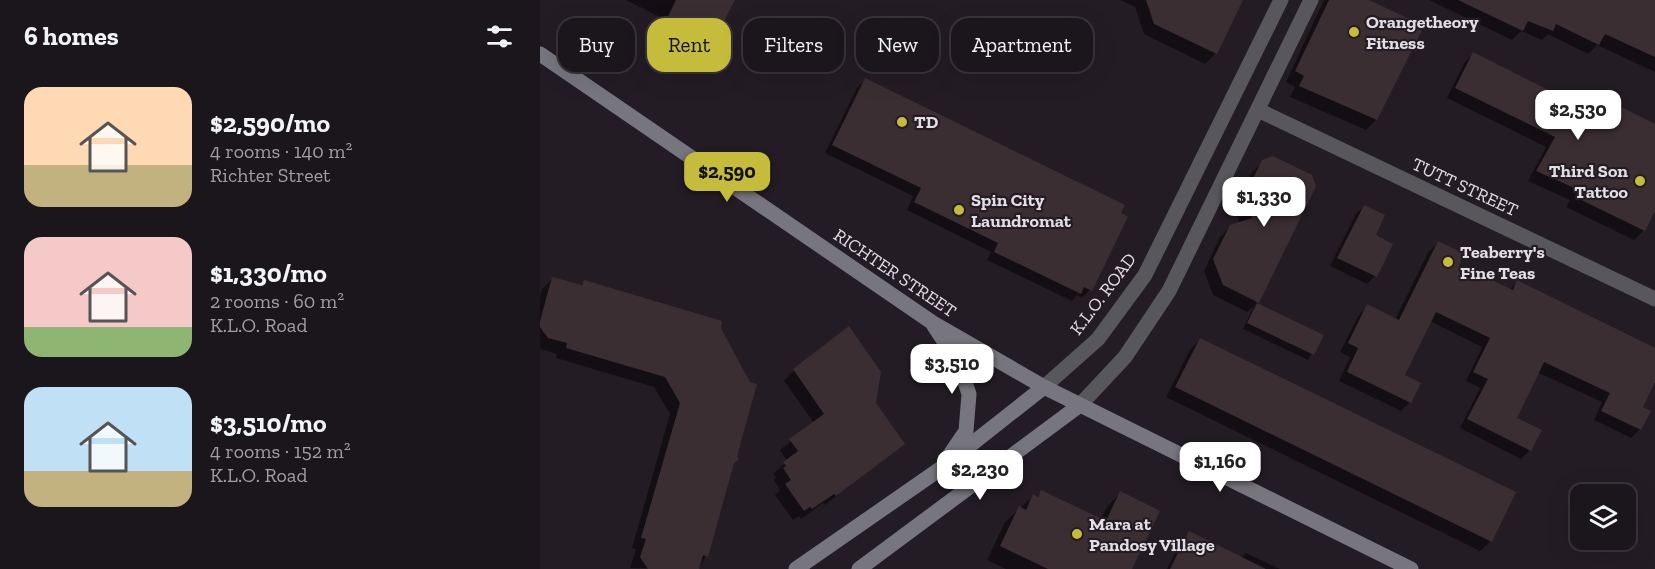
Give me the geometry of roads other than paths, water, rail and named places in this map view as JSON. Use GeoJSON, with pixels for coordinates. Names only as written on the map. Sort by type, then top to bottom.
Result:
{"type":"FeatureCollection","features":[{"type":"Feature","properties":{"kind":"main road","name":"RICHTER STREET"},"geometry":{"type":"LineString","coordinates":[[540,54],[933,323],[1044,387],[1411,569]]}},
{"type":"Feature","properties":{"kind":"main road"},"geometry":{"type":"LineString","coordinates":[[933,323],[959,364],[969,394],[966,431],[940,469]]}},
{"type":"Feature","properties":{"kind":"main road","name":"K.L.O. ROAD"},"geometry":{"type":"LineString","coordinates":[[796,569],[940,469],[1044,387]]}},
{"type":"Feature","properties":{"kind":"main road"},"geometry":{"type":"LineString","coordinates":[[859,569],[1080,405]]}},
{"type":"Feature","properties":{"kind":"street","name":"K.L.O. ROAD"},"geometry":{"type":"LineString","coordinates":[[1044,387],[1098,339],[1145,275],[1281,0]]}},
{"type":"Feature","properties":{"kind":"street"},"geometry":{"type":"LineString","coordinates":[[1080,405],[1125,357],[1169,291],[1311,0]]}},
{"type":"Feature","properties":{"kind":"street","name":"TUTT STREET"},"geometry":{"type":"LineString","coordinates":[[1258,110],[1655,299]]}},
{"type":"Feature","properties":{"kind":"place","name":"Orangetheory Fitness"},"geometry":{"type":"Point","coordinates":[1354,32]}},
{"type":"Feature","properties":{"kind":"place","name":"TD"},"geometry":{"type":"Point","coordinates":[902,122]}},
{"type":"Feature","properties":{"kind":"place","name":"Third Son Tattoo"},"geometry":{"type":"Point","coordinates":[1640,181]}},
{"type":"Feature","properties":{"kind":"place","name":"Spin City Laundromat"},"geometry":{"type":"Point","coordinates":[959,210]}},
{"type":"Feature","properties":{"kind":"place","name":"Teaberry's Fine Teas"},"geometry":{"type":"Point","coordinates":[1448,262]}},
{"type":"Feature","properties":{"kind":"place","name":"Mara at Pandosy Village"},"geometry":{"type":"Point","coordinates":[1077,534]}}]}
